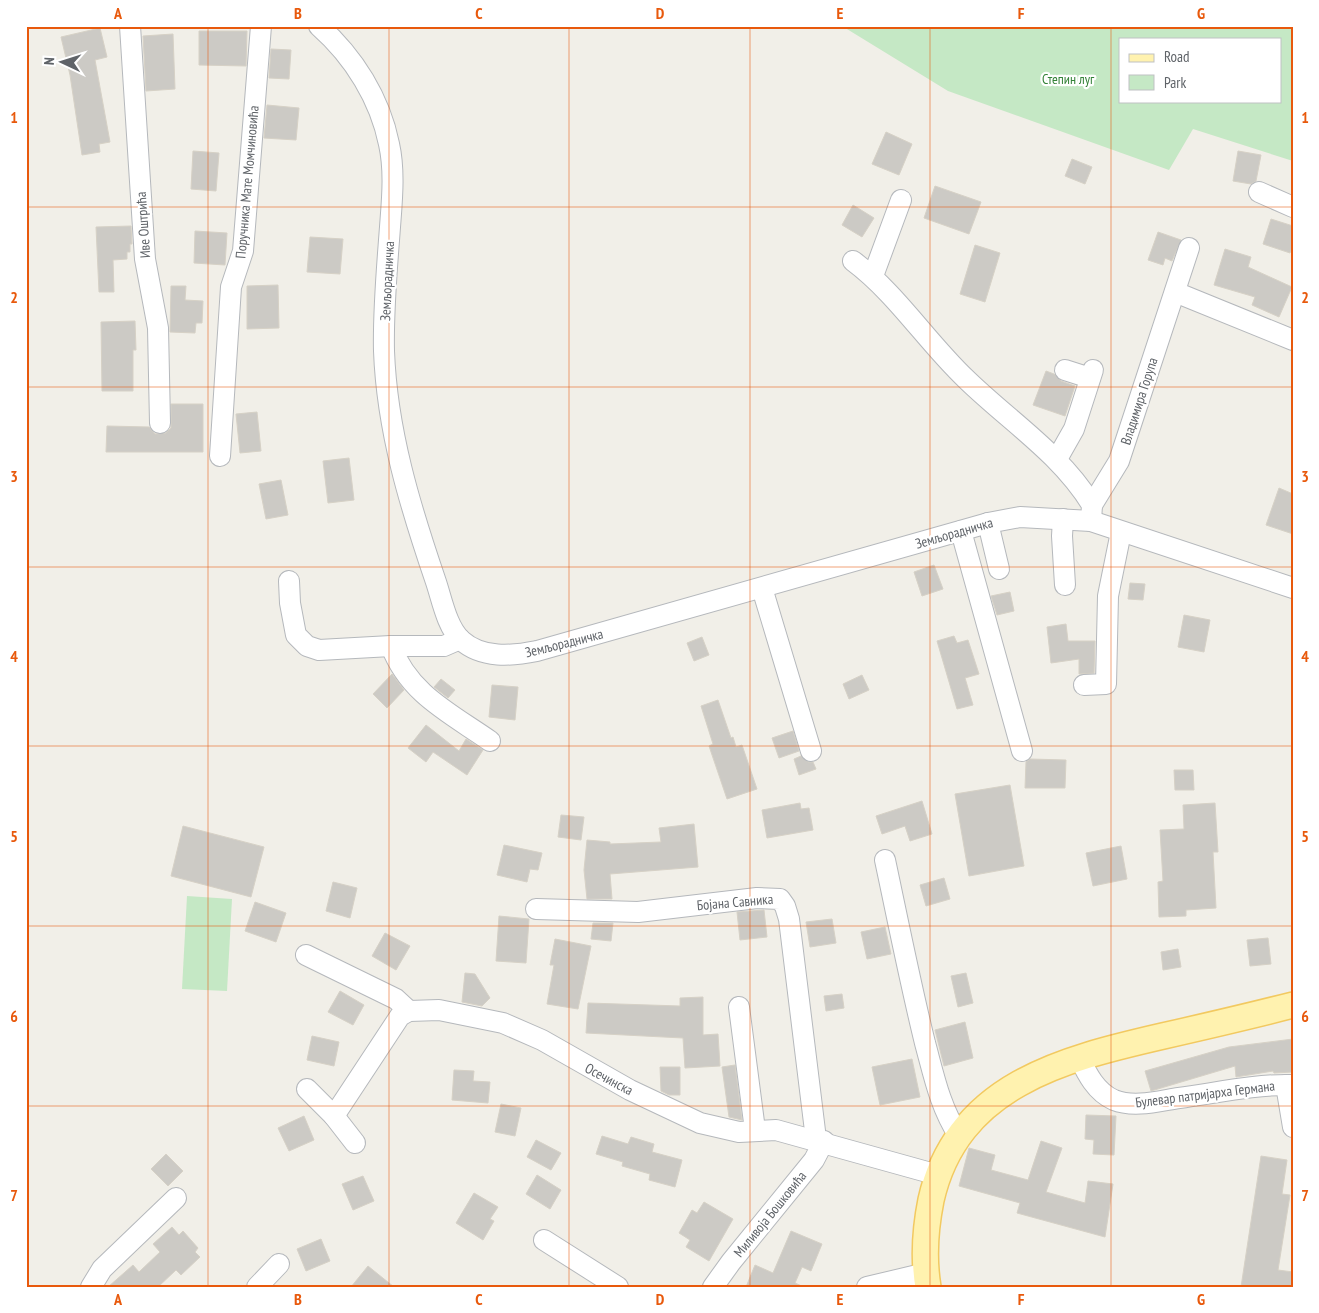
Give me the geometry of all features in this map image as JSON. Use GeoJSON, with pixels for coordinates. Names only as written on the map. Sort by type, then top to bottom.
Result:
{"type":"FeatureCollection","features":[{"type":"Feature","properties":{"kind":"main road"},"geometry":{"type":"LineString","coordinates":[[927,1280],[927,1221],[938,1174],[959,1136],[976,1115],[1003,1092],[1040,1072],[1078,1057],[1293,1005]]}},
{"type":"Feature","properties":{"kind":"street","name":"Иве Оштрића"},"geometry":{"type":"LineString","coordinates":[[130,26],[145,259],[158,328],[160,423]]}},
{"type":"Feature","properties":{"kind":"street","name":"Поручника Мате Момчиновића"},"geometry":{"type":"LineString","coordinates":[[220,456],[229,309],[232,280],[243,251],[261,26]]}},
{"type":"Feature","properties":{"kind":"street","name":"Земљорадничка"},"geometry":{"type":"LineString","coordinates":[[319,26],[341,48],[358,71],[375,101],[390,144],[392,187],[384,351],[390,414],[403,477],[416,523],[442,600],[460,639],[482,652],[516,655],[586,638],[988,523],[1020,517],[1063,519],[1091,513],[1121,532],[1293,588]]}},
{"type":"Feature","properties":{"kind":"street"},"geometry":{"type":"LineString","coordinates":[[1259,192],[1293,207]]}},
{"type":"Feature","properties":{"kind":"street"},"geometry":{"type":"LineString","coordinates":[[873,276],[901,200]]}},
{"type":"Feature","properties":{"kind":"street","name":"Владимира Горупа"},"geometry":{"type":"LineString","coordinates":[[1091,513],[1119,461],[1188,248]]}},
{"type":"Feature","properties":{"kind":"street"},"geometry":{"type":"LineString","coordinates":[[852,261],[873,276],[967,380],[1057,459],[1091,513]]}},
{"type":"Feature","properties":{"kind":"street"},"geometry":{"type":"LineString","coordinates":[[1175,292],[1293,340]]}},
{"type":"Feature","properties":{"kind":"street"},"geometry":{"type":"LineString","coordinates":[[1057,459],[1074,430],[1091,374],[1065,370]]}},
{"type":"Feature","properties":{"kind":"street"},"geometry":{"type":"LineString","coordinates":[[1063,519],[1062,536],[1065,585]]}},
{"type":"Feature","properties":{"kind":"street"},"geometry":{"type":"LineString","coordinates":[[988,523],[999,569]]}},
{"type":"Feature","properties":{"kind":"street"},"geometry":{"type":"LineString","coordinates":[[961,531],[1022,751]]}},
{"type":"Feature","properties":{"kind":"street"},"geometry":{"type":"LineString","coordinates":[[1084,685],[1106,684],[1108,596],[1121,532]]}},
{"type":"Feature","properties":{"kind":"street"},"geometry":{"type":"LineString","coordinates":[[289,581],[294,629],[296,635],[307,646],[319,650],[391,646],[444,646],[460,639]]}},
{"type":"Feature","properties":{"kind":"street"},"geometry":{"type":"LineString","coordinates":[[762,588],[811,751]]}},
{"type":"Feature","properties":{"kind":"street"},"geometry":{"type":"LineString","coordinates":[[391,646],[397,662],[416,688],[490,741]]}},
{"type":"Feature","properties":{"kind":"street"},"geometry":{"type":"LineString","coordinates":[[885,860],[918,1014],[940,1101],[946,1116],[959,1136]]}},
{"type":"Feature","properties":{"kind":"street","name":"Бојана Савника"},"geometry":{"type":"LineString","coordinates":[[536,909],[638,912],[757,898],[780,899],[785,906],[789,919],[820,1140]]}},
{"type":"Feature","properties":{"kind":"street"},"geometry":{"type":"LineString","coordinates":[[306,955],[396,999],[409,1010],[394,1022],[334,1116]]}},
{"type":"Feature","properties":{"kind":"street"},"geometry":{"type":"LineString","coordinates":[[739,1007],[755,1130]]}},
{"type":"Feature","properties":{"kind":"street","name":"Осечинска"},"geometry":{"type":"LineString","coordinates":[[409,1010],[439,1010],[503,1023],[542,1040],[630,1090],[687,1118],[729,1131],[776,1130],[820,1140],[938,1174]]}},
{"type":"Feature","properties":{"kind":"street","name":"Булевар патријарха Германа"},"geometry":{"type":"LineString","coordinates":[[1078,1057],[1097,1087],[1109,1097],[1124,1103],[1153,1102],[1264,1086],[1289,1085]]}},
{"type":"Feature","properties":{"kind":"street"},"geometry":{"type":"LineString","coordinates":[[1289,1085],[1293,1127]]}},
{"type":"Feature","properties":{"kind":"street"},"geometry":{"type":"LineString","coordinates":[[307,1089],[334,1116],[355,1143]]}},
{"type":"Feature","properties":{"kind":"street","name":"Миливоја Бошковића"},"geometry":{"type":"LineString","coordinates":[[713,1287],[736,1255],[814,1160],[820,1140]]}},
{"type":"Feature","properties":{"kind":"street"},"geometry":{"type":"LineString","coordinates":[[91,1287],[102,1269],[176,1198]]}},
{"type":"Feature","properties":{"kind":"street"},"geometry":{"type":"LineString","coordinates":[[544,1240],[618,1287]]}},
{"type":"Feature","properties":{"kind":"street"},"geometry":{"type":"LineString","coordinates":[[257,1287],[279,1264]]}},
{"type":"Feature","properties":{"kind":"street"},"geometry":{"type":"LineString","coordinates":[[867,1287],[927,1280]]}},
{"type":"Feature","properties":{"kind":"green space","name":"Степин луг"},"geometry":{"type":"Polygon","coordinates":[[[842,26],[1293,26],[1293,161],[1193,129],[1169,170],[948,91],[842,26]]]}},
{"type":"Feature","properties":{"kind":"green space"},"geometry":{"type":"Polygon","coordinates":[[[187,896],[232,899],[227,991],[182,989],[187,896]]]}},
{"type":"Feature","properties":{"kind":"building"},"geometry":{"type":"Polygon","coordinates":[[[100,28],[107,57],[95,60],[110,142],[99,144],[100,152],[82,155],[70,75],[61,37],[100,28]]]}},
{"type":"Feature","properties":{"kind":"building"},"geometry":{"type":"Polygon","coordinates":[[[199,31],[247,31],[246,66],[199,65],[199,31]]]}},
{"type":"Feature","properties":{"kind":"building"},"geometry":{"type":"Polygon","coordinates":[[[173,34],[175,89],[146,91],[143,36],[173,34]]]}},
{"type":"Feature","properties":{"kind":"building"},"geometry":{"type":"Polygon","coordinates":[[[271,49],[291,50],[289,79],[269,78],[271,49]]]}},
{"type":"Feature","properties":{"kind":"building"},"geometry":{"type":"Polygon","coordinates":[[[267,105],[299,108],[296,140],[264,138],[267,105]]]}},
{"type":"Feature","properties":{"kind":"building"},"geometry":{"type":"Polygon","coordinates":[[[886,132],[912,144],[899,175],[872,164],[886,132]]]}},
{"type":"Feature","properties":{"kind":"building"},"geometry":{"type":"Polygon","coordinates":[[[193,151],[219,153],[216,191],[191,189],[193,151]]]}},
{"type":"Feature","properties":{"kind":"building"},"geometry":{"type":"Polygon","coordinates":[[[1238,151],[1261,155],[1256,181],[1251,184],[1233,181],[1238,151]]]}},
{"type":"Feature","properties":{"kind":"building"},"geometry":{"type":"Polygon","coordinates":[[[1072,159],[1092,167],[1085,184],[1065,176],[1072,159]]]}},
{"type":"Feature","properties":{"kind":"building"},"geometry":{"type":"Polygon","coordinates":[[[935,186],[981,202],[969,234],[924,218],[935,186]]]}},
{"type":"Feature","properties":{"kind":"building"},"geometry":{"type":"Polygon","coordinates":[[[853,205],[874,218],[862,237],[842,225],[853,205]]]}},
{"type":"Feature","properties":{"kind":"building"},"geometry":{"type":"Polygon","coordinates":[[[1271,219],[1293,226],[1293,245],[1290,253],[1263,244],[1271,219]]]}},
{"type":"Feature","properties":{"kind":"building"},"geometry":{"type":"Polygon","coordinates":[[[131,226],[132,244],[130,244],[130,252],[127,252],[127,259],[113,260],[114,292],[99,292],[96,227],[131,226]]]}},
{"type":"Feature","properties":{"kind":"building"},"geometry":{"type":"Polygon","coordinates":[[[195,231],[227,233],[225,265],[194,263],[195,231]]]}},
{"type":"Feature","properties":{"kind":"building"},"geometry":{"type":"Polygon","coordinates":[[[1158,232],[1181,240],[1172,261],[1165,258],[1163,265],[1148,260],[1158,232]]]}},
{"type":"Feature","properties":{"kind":"building"},"geometry":{"type":"Polygon","coordinates":[[[310,237],[343,239],[340,274],[307,272],[310,237]]]}},
{"type":"Feature","properties":{"kind":"building"},"geometry":{"type":"Polygon","coordinates":[[[975,245],[1000,253],[985,302],[960,294],[975,245]]]}},
{"type":"Feature","properties":{"kind":"building"},"geometry":{"type":"Polygon","coordinates":[[[1225,249],[1251,257],[1248,267],[1292,287],[1279,317],[1252,305],[1255,297],[1214,285],[1225,249]]]}},
{"type":"Feature","properties":{"kind":"building"},"geometry":{"type":"Polygon","coordinates":[[[278,285],[279,328],[247,329],[247,286],[278,285]]]}},
{"type":"Feature","properties":{"kind":"building"},"geometry":{"type":"Polygon","coordinates":[[[171,286],[186,286],[185,300],[203,301],[202,323],[196,323],[195,333],[170,332],[171,286]]]}},
{"type":"Feature","properties":{"kind":"building"},"geometry":{"type":"Polygon","coordinates":[[[135,321],[136,350],[133,350],[133,391],[102,391],[101,322],[135,321]]]}},
{"type":"Feature","properties":{"kind":"building"},"geometry":{"type":"Polygon","coordinates":[[[1046,371],[1054,374],[1061,381],[1075,386],[1065,416],[1033,405],[1046,371]]]}},
{"type":"Feature","properties":{"kind":"building"},"geometry":{"type":"Polygon","coordinates":[[[171,404],[203,404],[203,452],[106,452],[107,426],[149,427],[155,434],[166,433],[171,428],[171,404]]]}},
{"type":"Feature","properties":{"kind":"building"},"geometry":{"type":"Polygon","coordinates":[[[257,412],[261,451],[240,453],[236,414],[257,412]]]}},
{"type":"Feature","properties":{"kind":"building"},"geometry":{"type":"Polygon","coordinates":[[[349,458],[354,500],[328,503],[323,461],[349,458]]]}},
{"type":"Feature","properties":{"kind":"building"},"geometry":{"type":"Polygon","coordinates":[[[281,480],[288,515],[266,519],[259,484],[281,480]]]}},
{"type":"Feature","properties":{"kind":"building"},"geometry":{"type":"Polygon","coordinates":[[[1279,488],[1293,494],[1293,534],[1266,525],[1279,488]]]}},
{"type":"Feature","properties":{"kind":"building"},"geometry":{"type":"Polygon","coordinates":[[[934,565],[943,589],[922,596],[914,572],[934,565]]]}},
{"type":"Feature","properties":{"kind":"building"},"geometry":{"type":"Polygon","coordinates":[[[1130,583],[1145,584],[1143,600],[1128,599],[1130,583]]]}},
{"type":"Feature","properties":{"kind":"building"},"geometry":{"type":"Polygon","coordinates":[[[1010,592],[1014,611],[997,615],[991,596],[1010,592]]]}},
{"type":"Feature","properties":{"kind":"building"},"geometry":{"type":"Polygon","coordinates":[[[1184,615],[1210,620],[1204,652],[1178,647],[1184,615]]]}},
{"type":"Feature","properties":{"kind":"building"},"geometry":{"type":"Polygon","coordinates":[[[1066,624],[1068,641],[1095,641],[1094,673],[1079,674],[1079,659],[1051,663],[1047,627],[1066,624]]]}},
{"type":"Feature","properties":{"kind":"building"},"geometry":{"type":"Polygon","coordinates":[[[954,636],[957,643],[968,640],[979,674],[965,678],[973,705],[957,709],[937,641],[954,636]]]}},
{"type":"Feature","properties":{"kind":"building"},"geometry":{"type":"Polygon","coordinates":[[[702,637],[709,655],[694,661],[687,643],[702,637]]]}},
{"type":"Feature","properties":{"kind":"building"},"geometry":{"type":"Polygon","coordinates":[[[392,674],[404,690],[387,708],[373,694],[392,674]]]}},
{"type":"Feature","properties":{"kind":"building"},"geometry":{"type":"Polygon","coordinates":[[[862,675],[869,690],[849,699],[843,684],[862,675]]]}},
{"type":"Feature","properties":{"kind":"building"},"geometry":{"type":"Polygon","coordinates":[[[441,679],[455,690],[448,698],[434,687],[441,679]]]}},
{"type":"Feature","properties":{"kind":"building"},"geometry":{"type":"Polygon","coordinates":[[[492,685],[518,687],[515,720],[489,717],[492,685]]]}},
{"type":"Feature","properties":{"kind":"building"},"geometry":{"type":"Polygon","coordinates":[[[718,700],[731,738],[733,737],[736,747],[742,745],[757,789],[727,799],[709,746],[713,744],[701,706],[718,700]]]}},
{"type":"Feature","properties":{"kind":"building"},"geometry":{"type":"Polygon","coordinates":[[[426,725],[459,751],[466,739],[483,750],[467,775],[433,752],[426,762],[408,748],[426,725]]]}},
{"type":"Feature","properties":{"kind":"building"},"geometry":{"type":"Polygon","coordinates":[[[793,731],[799,751],[779,758],[772,738],[793,731]]]}},
{"type":"Feature","properties":{"kind":"building"},"geometry":{"type":"Polygon","coordinates":[[[801,756],[808,762],[813,762],[816,769],[799,775],[794,759],[801,756]]]}},
{"type":"Feature","properties":{"kind":"building"},"geometry":{"type":"Polygon","coordinates":[[[1030,759],[1066,760],[1065,788],[1025,788],[1026,762],[1030,759]]]}},
{"type":"Feature","properties":{"kind":"building"},"geometry":{"type":"Polygon","coordinates":[[[1174,770],[1193,770],[1194,790],[1175,790],[1174,770]]]}},
{"type":"Feature","properties":{"kind":"building"},"geometry":{"type":"Polygon","coordinates":[[[1010,785],[1024,866],[969,876],[955,794],[1010,785]]]}},
{"type":"Feature","properties":{"kind":"building"},"geometry":{"type":"Polygon","coordinates":[[[922,801],[932,834],[910,841],[905,826],[882,834],[876,816],[922,801]]]}},
{"type":"Feature","properties":{"kind":"building"},"geometry":{"type":"Polygon","coordinates":[[[800,803],[801,809],[809,808],[813,830],[767,838],[762,810],[800,803]]]}},
{"type":"Feature","properties":{"kind":"building"},"geometry":{"type":"Polygon","coordinates":[[[1215,803],[1218,852],[1213,852],[1216,908],[1186,910],[1186,916],[1159,917],[1158,882],[1163,881],[1160,830],[1184,829],[1183,805],[1215,803]]]}},
{"type":"Feature","properties":{"kind":"building"},"geometry":{"type":"Polygon","coordinates":[[[561,815],[584,817],[581,840],[558,837],[561,815]]]}},
{"type":"Feature","properties":{"kind":"building"},"geometry":{"type":"Polygon","coordinates":[[[694,824],[698,867],[610,874],[612,899],[587,899],[584,870],[587,840],[610,842],[610,844],[661,842],[659,828],[694,824]]]}},
{"type":"Feature","properties":{"kind":"building"},"geometry":{"type":"Polygon","coordinates":[[[183,826],[264,847],[251,897],[171,876],[183,826]]]}},
{"type":"Feature","properties":{"kind":"building"},"geometry":{"type":"Polygon","coordinates":[[[504,845],[542,853],[538,870],[530,869],[527,882],[497,875],[504,845]]]}},
{"type":"Feature","properties":{"kind":"building"},"geometry":{"type":"Polygon","coordinates":[[[1121,846],[1127,879],[1093,886],[1086,853],[1121,846]]]}},
{"type":"Feature","properties":{"kind":"building"},"geometry":{"type":"Polygon","coordinates":[[[944,878],[950,899],[926,906],[920,885],[944,878]]]}},
{"type":"Feature","properties":{"kind":"building"},"geometry":{"type":"Polygon","coordinates":[[[333,882],[357,888],[350,918],[326,911],[333,882]]]}},
{"type":"Feature","properties":{"kind":"building"},"geometry":{"type":"Polygon","coordinates":[[[255,902],[286,913],[276,942],[245,931],[255,902]]]}},
{"type":"Feature","properties":{"kind":"building"},"geometry":{"type":"Polygon","coordinates":[[[764,910],[767,937],[740,940],[737,912],[764,910]]]}},
{"type":"Feature","properties":{"kind":"building"},"geometry":{"type":"Polygon","coordinates":[[[499,916],[529,919],[526,963],[496,961],[499,916]]]}},
{"type":"Feature","properties":{"kind":"building"},"geometry":{"type":"Polygon","coordinates":[[[832,919],[836,943],[810,947],[806,922],[832,919]]]}},
{"type":"Feature","properties":{"kind":"building"},"geometry":{"type":"Polygon","coordinates":[[[593,923],[613,923],[611,941],[591,939],[593,923]]]}},
{"type":"Feature","properties":{"kind":"building"},"geometry":{"type":"Polygon","coordinates":[[[885,927],[891,954],[867,959],[861,932],[885,927]]]}},
{"type":"Feature","properties":{"kind":"building"},"geometry":{"type":"Polygon","coordinates":[[[385,933],[410,946],[396,970],[372,956],[385,933]]]}},
{"type":"Feature","properties":{"kind":"building"},"geometry":{"type":"Polygon","coordinates":[[[1268,938],[1271,964],[1250,966],[1247,940],[1268,938]]]}},
{"type":"Feature","properties":{"kind":"building"},"geometry":{"type":"Polygon","coordinates":[[[555,939],[591,946],[578,1009],[547,1004],[554,965],[550,965],[555,939]]]}},
{"type":"Feature","properties":{"kind":"building"},"geometry":{"type":"Polygon","coordinates":[[[1178,949],[1181,967],[1163,970],[1161,952],[1178,949]]]}},
{"type":"Feature","properties":{"kind":"building"},"geometry":{"type":"Polygon","coordinates":[[[465,973],[475,974],[490,998],[482,1006],[462,1002],[465,973]]]}},
{"type":"Feature","properties":{"kind":"building"},"geometry":{"type":"Polygon","coordinates":[[[966,973],[973,1003],[958,1007],[951,976],[966,973]]]}},
{"type":"Feature","properties":{"kind":"building"},"geometry":{"type":"Polygon","coordinates":[[[340,991],[364,1005],[353,1025],[328,1012],[340,991]]]}},
{"type":"Feature","properties":{"kind":"building"},"geometry":{"type":"Polygon","coordinates":[[[842,994],[844,1008],[826,1011],[824,996],[842,994]]]}},
{"type":"Feature","properties":{"kind":"building"},"geometry":{"type":"Polygon","coordinates":[[[703,997],[703,1035],[718,1034],[720,1066],[685,1068],[683,1038],[586,1033],[588,1003],[680,1006],[680,998],[703,997]]]}},
{"type":"Feature","properties":{"kind":"building"},"geometry":{"type":"Polygon","coordinates":[[[965,1022],[973,1058],[944,1066],[935,1030],[965,1022]]]}},
{"type":"Feature","properties":{"kind":"building"},"geometry":{"type":"Polygon","coordinates":[[[312,1036],[339,1042],[334,1066],[307,1060],[312,1036]]]}},
{"type":"Feature","properties":{"kind":"building"},"geometry":{"type":"Polygon","coordinates":[[[1293,1039],[1293,1072],[1274,1073],[1273,1071],[1236,1077],[1235,1066],[1151,1091],[1145,1071],[1229,1047],[1293,1039]]]}},
{"type":"Feature","properties":{"kind":"building"},"geometry":{"type":"Polygon","coordinates":[[[912,1059],[920,1097],[880,1105],[872,1067],[912,1059]]]}},
{"type":"Feature","properties":{"kind":"building"},"geometry":{"type":"Polygon","coordinates":[[[735,1065],[742,1120],[729,1117],[722,1067],[735,1065]]]}},
{"type":"Feature","properties":{"kind":"building"},"geometry":{"type":"Polygon","coordinates":[[[660,1067],[680,1067],[680,1095],[669,1095],[661,1091],[660,1067]]]}},
{"type":"Feature","properties":{"kind":"building"},"geometry":{"type":"Polygon","coordinates":[[[454,1070],[474,1071],[473,1081],[490,1082],[488,1103],[452,1100],[454,1070]]]}},
{"type":"Feature","properties":{"kind":"building"},"geometry":{"type":"Polygon","coordinates":[[[501,1104],[521,1108],[515,1136],[495,1132],[501,1104]]]}},
{"type":"Feature","properties":{"kind":"building"},"geometry":{"type":"Polygon","coordinates":[[[1086,1115],[1116,1116],[1114,1155],[1093,1154],[1094,1140],[1085,1139],[1086,1115]]]}},
{"type":"Feature","properties":{"kind":"building"},"geometry":{"type":"Polygon","coordinates":[[[304,1116],[314,1140],[289,1151],[278,1128],[304,1116]]]}},
{"type":"Feature","properties":{"kind":"building"},"geometry":{"type":"Polygon","coordinates":[[[602,1136],[628,1144],[631,1137],[654,1144],[652,1152],[682,1160],[675,1187],[649,1180],[650,1174],[622,1166],[623,1162],[596,1154],[602,1136]]]}},
{"type":"Feature","properties":{"kind":"building"},"geometry":{"type":"Polygon","coordinates":[[[536,1140],[561,1153],[551,1170],[527,1157],[536,1140]]]}},
{"type":"Feature","properties":{"kind":"building"},"geometry":{"type":"Polygon","coordinates":[[[1041,1141],[1062,1148],[1046,1192],[1085,1203],[1088,1181],[1113,1184],[1105,1237],[1017,1213],[1020,1203],[959,1186],[969,1148],[995,1155],[991,1170],[1028,1180],[1041,1141]]]}},
{"type":"Feature","properties":{"kind":"building"},"geometry":{"type":"Polygon","coordinates":[[[166,1154],[183,1171],[168,1186],[151,1169],[166,1154]]]}},
{"type":"Feature","properties":{"kind":"building"},"geometry":{"type":"Polygon","coordinates":[[[1261,1156],[1287,1160],[1282,1194],[1290,1195],[1278,1270],[1293,1272],[1293,1287],[1241,1287],[1261,1156]]]}},
{"type":"Feature","properties":{"kind":"building"},"geometry":{"type":"Polygon","coordinates":[[[537,1175],[561,1190],[550,1209],[526,1194],[537,1175]]]}},
{"type":"Feature","properties":{"kind":"building"},"geometry":{"type":"Polygon","coordinates":[[[363,1176],[374,1201],[353,1210],[342,1184],[363,1176]]]}},
{"type":"Feature","properties":{"kind":"building"},"geometry":{"type":"Polygon","coordinates":[[[474,1193],[498,1207],[490,1219],[494,1221],[483,1240],[456,1223],[474,1193]]]}},
{"type":"Feature","properties":{"kind":"building"},"geometry":{"type":"Polygon","coordinates":[[[704,1202],[733,1219],[709,1261],[686,1247],[690,1240],[679,1233],[692,1210],[697,1213],[704,1202]]]}},
{"type":"Feature","properties":{"kind":"building"},"geometry":{"type":"Polygon","coordinates":[[[172,1227],[179,1235],[183,1231],[198,1248],[195,1252],[200,1257],[181,1275],[176,1270],[158,1287],[108,1287],[133,1265],[139,1272],[160,1252],[153,1244],[172,1227]]]}},
{"type":"Feature","properties":{"kind":"building"},"geometry":{"type":"Polygon","coordinates":[[[791,1231],[822,1244],[811,1271],[802,1267],[795,1283],[804,1287],[746,1287],[755,1265],[773,1273],[791,1231]]]}},
{"type":"Feature","properties":{"kind":"building"},"geometry":{"type":"Polygon","coordinates":[[[321,1239],[330,1261],[306,1271],[297,1249],[321,1239]]]}},
{"type":"Feature","properties":{"kind":"building"},"geometry":{"type":"Polygon","coordinates":[[[368,1266],[394,1287],[351,1287],[368,1266]]]}}]}
